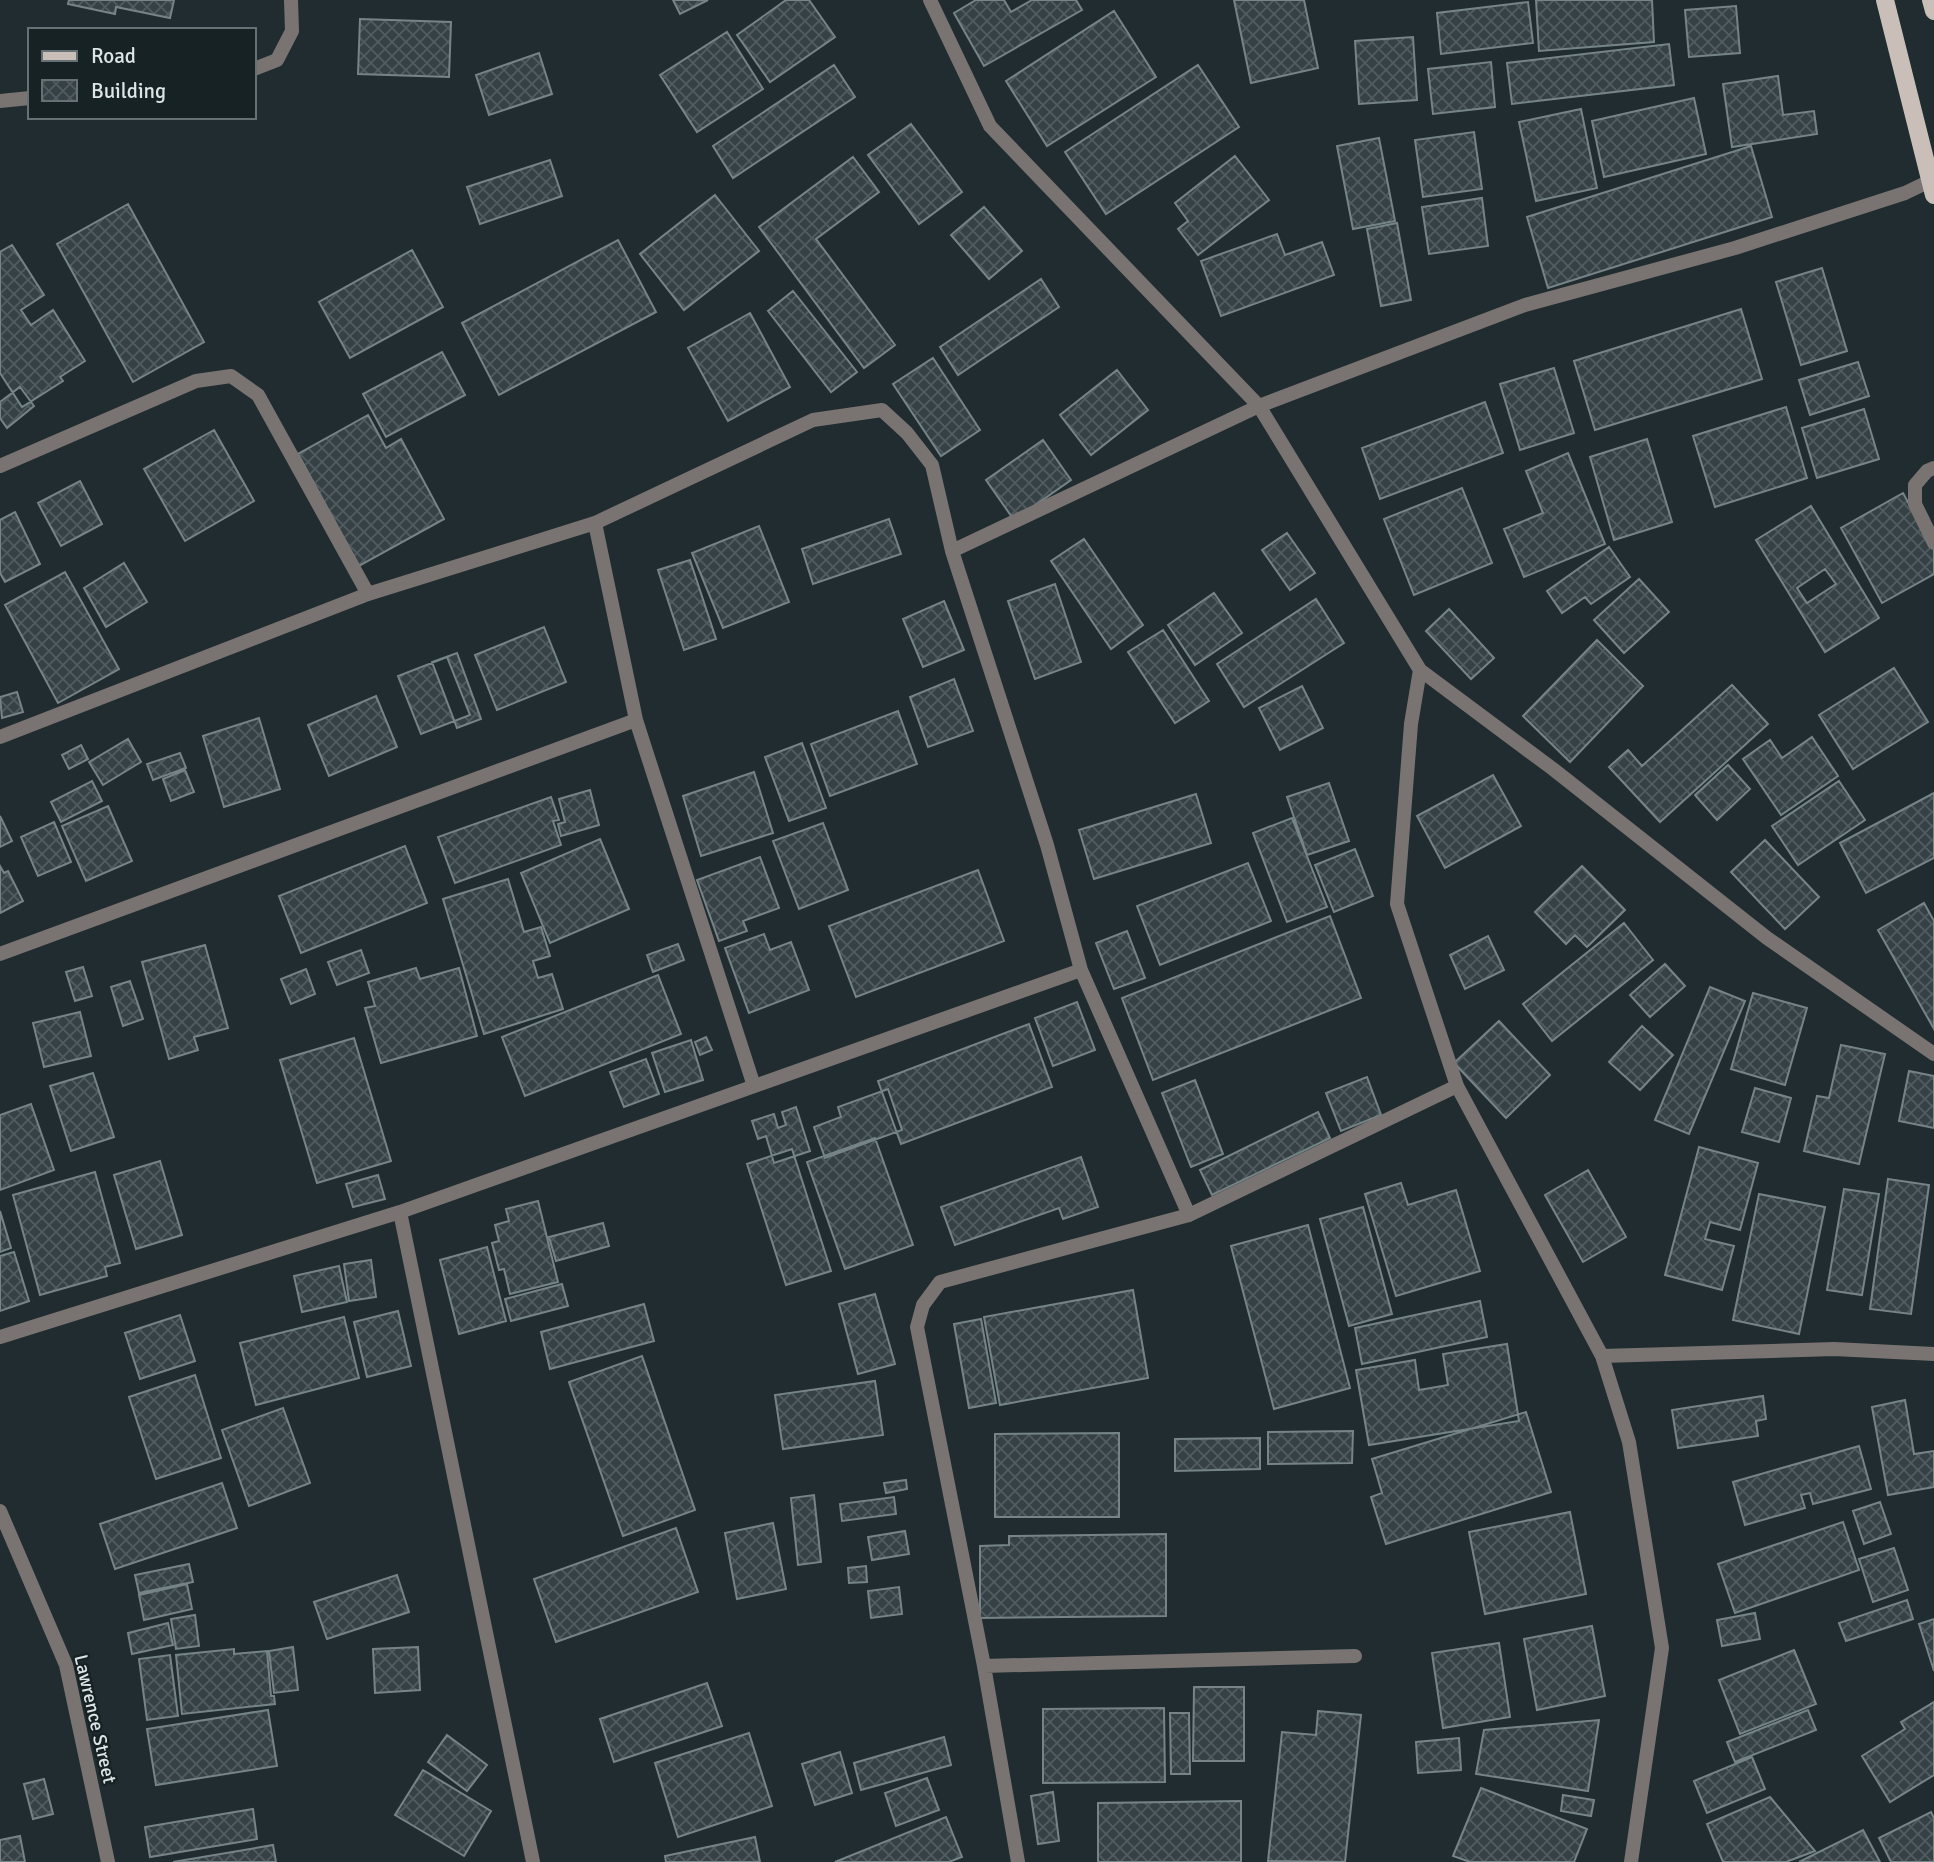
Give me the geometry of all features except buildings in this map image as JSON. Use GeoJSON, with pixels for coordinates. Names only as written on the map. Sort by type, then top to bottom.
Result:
{"type":"FeatureCollection","features":[{"type":"Feature","properties":{"kind":"main road"},"geometry":{"type":"LineString","coordinates":[[1885,0],[1932,188]]}},
{"type":"Feature","properties":{"kind":"main road"},"geometry":{"type":"LineString","coordinates":[[1931,0],[1934,11]]}},
{"type":"Feature","properties":{"kind":"street"},"geometry":{"type":"LineString","coordinates":[[256,68],[277,60],[292,31],[291,0]]}},
{"type":"Feature","properties":{"kind":"street"},"geometry":{"type":"LineString","coordinates":[[930,0],[990,126],[1259,406],[1420,670],[1553,769],[1767,938],[1934,1054]]}},
{"type":"Feature","properties":{"kind":"street"},"geometry":{"type":"LineString","coordinates":[[0,101],[28,98]]}},
{"type":"Feature","properties":{"kind":"street"},"geometry":{"type":"LineString","coordinates":[[952,551],[1259,406],[1525,305],[1735,248],[1905,193],[1932,188]]}},
{"type":"Feature","properties":{"kind":"street"},"geometry":{"type":"LineString","coordinates":[[0,466],[196,381],[231,376],[258,395],[368,594]]}},
{"type":"Feature","properties":{"kind":"street"},"geometry":{"type":"LineString","coordinates":[[0,737],[368,594],[595,523],[813,420],[882,410],[907,433],[932,465],[952,551],[1047,845],[1081,970],[1189,1215]]}},
{"type":"Feature","properties":{"kind":"street"},"geometry":{"type":"LineString","coordinates":[[1934,468],[1927,471],[1915,485],[1915,503],[1934,543]]}},
{"type":"Feature","properties":{"kind":"street"},"geometry":{"type":"LineString","coordinates":[[595,523],[636,720],[754,1086]]}},
{"type":"Feature","properties":{"kind":"street"},"geometry":{"type":"LineString","coordinates":[[1420,670],[1411,724],[1396,904],[1457,1086],[1602,1356],[1629,1442],[1662,1648],[1631,1862]]}},
{"type":"Feature","properties":{"kind":"street"},"geometry":{"type":"LineString","coordinates":[[0,954],[636,720]]}},
{"type":"Feature","properties":{"kind":"street"},"geometry":{"type":"LineString","coordinates":[[0,1337],[400,1212],[1081,970]]}},
{"type":"Feature","properties":{"kind":"street"},"geometry":{"type":"LineString","coordinates":[[1018,1862],[984,1666],[917,1327],[923,1305],[940,1282],[1189,1215],[1457,1086]]}},
{"type":"Feature","properties":{"kind":"street"},"geometry":{"type":"LineString","coordinates":[[400,1212],[533,1862]]}},
{"type":"Feature","properties":{"kind":"street"},"geometry":{"type":"LineString","coordinates":[[1602,1356],[1834,1349],[1934,1354]]}},
{"type":"Feature","properties":{"kind":"street","name":"Lawrence Street"},"geometry":{"type":"LineString","coordinates":[[0,1511],[66,1665],[108,1862]]}},
{"type":"Feature","properties":{"kind":"street"},"geometry":{"type":"LineString","coordinates":[[984,1666],[1355,1656]]}}]}
